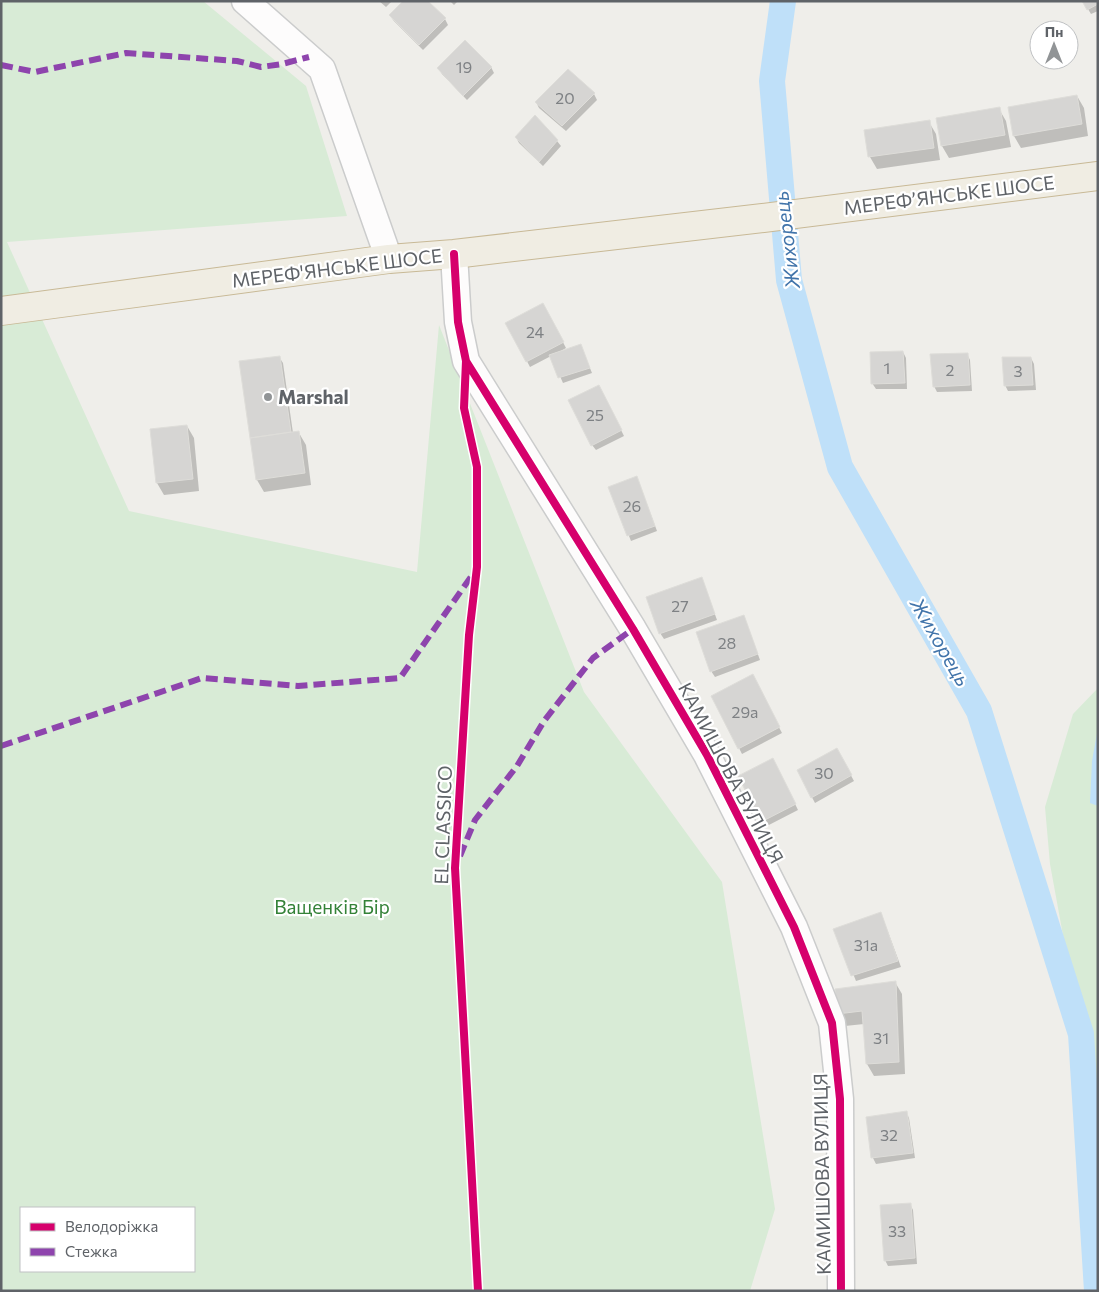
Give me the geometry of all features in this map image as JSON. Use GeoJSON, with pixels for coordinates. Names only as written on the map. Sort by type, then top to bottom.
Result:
{"type":"FeatureCollection","features":[{"type":"Feature","properties":{"kind":"highway","name":"МЕРЕФ’ЯНСЬКЕ ШОСЕ"},"geometry":{"type":"LineString","coordinates":[[763,218],[1098,176]]}},
{"type":"Feature","properties":{"kind":"highway","name":"МЕРЕФ'ЯНСЬКЕ ШОСЕ"},"geometry":{"type":"LineString","coordinates":[[1,311],[389,258],[454,254],[763,218]]}},
{"type":"Feature","properties":{"kind":"street"},"geometry":{"type":"LineString","coordinates":[[245,1],[322,69],[389,258]]}},
{"type":"Feature","properties":{"kind":"street","name":"КАМИШОВА ВУЛИЦЯ"},"geometry":{"type":"LineString","coordinates":[[454,254],[458,322],[466,362],[634,629],[707,755],[794,927],[832,1023],[840,1099],[841,1291]]}},
{"type":"Feature","properties":{"kind":"green space","name":"Ващенків Бір"},"geometry":{"type":"Polygon","coordinates":[[[1,1],[203,1],[306,86],[347,216],[7,242],[129,511],[417,572],[439,325],[584,692],[722,882],[775,1209],[750,1291],[1,1291],[1,1]]]}},
{"type":"Feature","properties":{"kind":"green space"},"geometry":{"type":"Polygon","coordinates":[[[1098,688],[1098,1291],[1081,1034],[1050,864],[1045,807],[1073,714],[1098,688]]]}},
{"type":"Feature","properties":{"kind":"water"},"geometry":{"type":"Polygon","coordinates":[[[1098,728],[1098,806],[1090,803],[1092,761],[1098,728]]]}},
{"type":"Feature","properties":{"kind":"building"},"geometry":{"type":"Polygon","coordinates":[[[403,1],[428,1],[446,18],[419,45],[389,15],[403,1]]]}},
{"type":"Feature","properties":{"kind":"building"},"geometry":{"type":"Polygon","coordinates":[[[1082,1],[1098,1],[1098,4],[1087,10],[1082,1]]]}},
{"type":"Feature","properties":{"kind":"building"},"geometry":{"type":"Polygon","coordinates":[[[465,40],[492,67],[463,96],[437,68],[465,40]]]}},
{"type":"Feature","properties":{"kind":"building"},"geometry":{"type":"Polygon","coordinates":[[[568,69],[595,93],[562,126],[535,102],[568,69]]]}},
{"type":"Feature","properties":{"kind":"building"},"geometry":{"type":"Polygon","coordinates":[[[1077,95],[1082,124],[1013,136],[1008,107],[1077,95]]]}},
{"type":"Feature","properties":{"kind":"building"},"geometry":{"type":"Polygon","coordinates":[[[1000,107],[1005,135],[941,146],[936,118],[1000,107]]]}},
{"type":"Feature","properties":{"kind":"building"},"geometry":{"type":"Polygon","coordinates":[[[535,115],[558,140],[539,162],[515,137],[535,115]]]}},
{"type":"Feature","properties":{"kind":"building"},"geometry":{"type":"Polygon","coordinates":[[[930,120],[934,148],[868,157],[864,130],[930,120]]]}},
{"type":"Feature","properties":{"kind":"building"},"geometry":{"type":"Polygon","coordinates":[[[543,303],[564,342],[526,362],[505,323],[543,303]]]}},
{"type":"Feature","properties":{"kind":"building"},"geometry":{"type":"Polygon","coordinates":[[[581,344],[590,368],[558,378],[549,355],[581,344]]]}},
{"type":"Feature","properties":{"kind":"building"},"geometry":{"type":"Polygon","coordinates":[[[903,351],[905,383],[871,384],[870,352],[903,351]]]}},
{"type":"Feature","properties":{"kind":"building"},"geometry":{"type":"Polygon","coordinates":[[[968,353],[970,385],[933,387],[930,354],[968,353]]]}},
{"type":"Feature","properties":{"kind":"building"},"geometry":{"type":"Polygon","coordinates":[[[280,356],[291,432],[250,438],[239,361],[280,356]]]}},
{"type":"Feature","properties":{"kind":"building"},"geometry":{"type":"Polygon","coordinates":[[[1002,357],[1031,357],[1033,385],[1004,386],[1002,357]]]}},
{"type":"Feature","properties":{"kind":"building"},"geometry":{"type":"Polygon","coordinates":[[[599,385],[622,430],[591,446],[568,400],[599,385]]]}},
{"type":"Feature","properties":{"kind":"building"},"geometry":{"type":"Polygon","coordinates":[[[187,425],[193,479],[156,483],[150,429],[187,425]]]}},
{"type":"Feature","properties":{"kind":"building"},"geometry":{"type":"Polygon","coordinates":[[[299,431],[305,473],[256,480],[250,438],[299,431]]]}},
{"type":"Feature","properties":{"kind":"building"},"geometry":{"type":"Polygon","coordinates":[[[637,476],[655,526],[627,536],[608,487],[637,476]]]}},
{"type":"Feature","properties":{"kind":"building"},"geometry":{"type":"Polygon","coordinates":[[[702,577],[715,614],[659,634],[646,597],[702,577]]]}},
{"type":"Feature","properties":{"kind":"building"},"geometry":{"type":"Polygon","coordinates":[[[744,615],[758,654],[710,672],[696,632],[744,615]]]}},
{"type":"Feature","properties":{"kind":"building"},"geometry":{"type":"Polygon","coordinates":[[[753,674],[780,727],[738,749],[711,696],[753,674]]]}},
{"type":"Feature","properties":{"kind":"building"},"geometry":{"type":"Polygon","coordinates":[[[837,748],[852,775],[811,798],[797,770],[837,748]]]}},
{"type":"Feature","properties":{"kind":"building"},"geometry":{"type":"Polygon","coordinates":[[[773,758],[796,804],[761,822],[738,776],[773,758]]]}},
{"type":"Feature","properties":{"kind":"building"},"geometry":{"type":"Polygon","coordinates":[[[881,912],[898,961],[851,976],[833,929],[881,912]]]}},
{"type":"Feature","properties":{"kind":"building"},"geometry":{"type":"Polygon","coordinates":[[[896,981],[899,1062],[866,1064],[862,1011],[837,1014],[835,989],[896,981]]]}},
{"type":"Feature","properties":{"kind":"building"},"geometry":{"type":"Polygon","coordinates":[[[907,1111],[913,1153],[871,1158],[866,1117],[907,1111]]]}},
{"type":"Feature","properties":{"kind":"building"},"geometry":{"type":"Polygon","coordinates":[[[911,1203],[915,1258],[884,1261],[880,1205],[911,1203]]]}},
{"type":"Feature","properties":{"kind":"waterway","name":"Жихорець"},"geometry":{"type":"LineString","coordinates":[[783,1],[772,81],[789,280],[840,467],[979,711],[1081,1034],[1097,1291]]}},
{"type":"Feature","properties":{"kind":"marked path"},"geometry":{"type":"LineString","coordinates":[[1,65],[35,72],[126,53],[237,61],[261,67],[309,57]]}},
{"type":"Feature","properties":{"kind":"marked path"},"geometry":{"type":"LineString","coordinates":[[1,746],[202,678],[298,686],[400,678],[475,571]]}},
{"type":"Feature","properties":{"kind":"marked path"},"geometry":{"type":"LineString","coordinates":[[460,856],[475,820],[517,766],[544,721],[593,658],[633,629]]}},
{"type":"Feature","properties":{"kind":"cycle path"},"geometry":{"type":"LineString","coordinates":[[454,254],[458,322],[466,361],[633,629],[707,755],[794,927],[832,1023],[840,1099],[841,1291]]}},
{"type":"Feature","properties":{"kind":"cycle path","name":"EL CLASSICO"},"geometry":{"type":"LineString","coordinates":[[466,361],[464,408],[477,467],[477,567],[469,635],[455,868],[478,1291]]}},
{"type":"Feature","properties":{"kind":"place","name":"Marshal"},"geometry":{"type":"Point","coordinates":[268,397]}}]}
